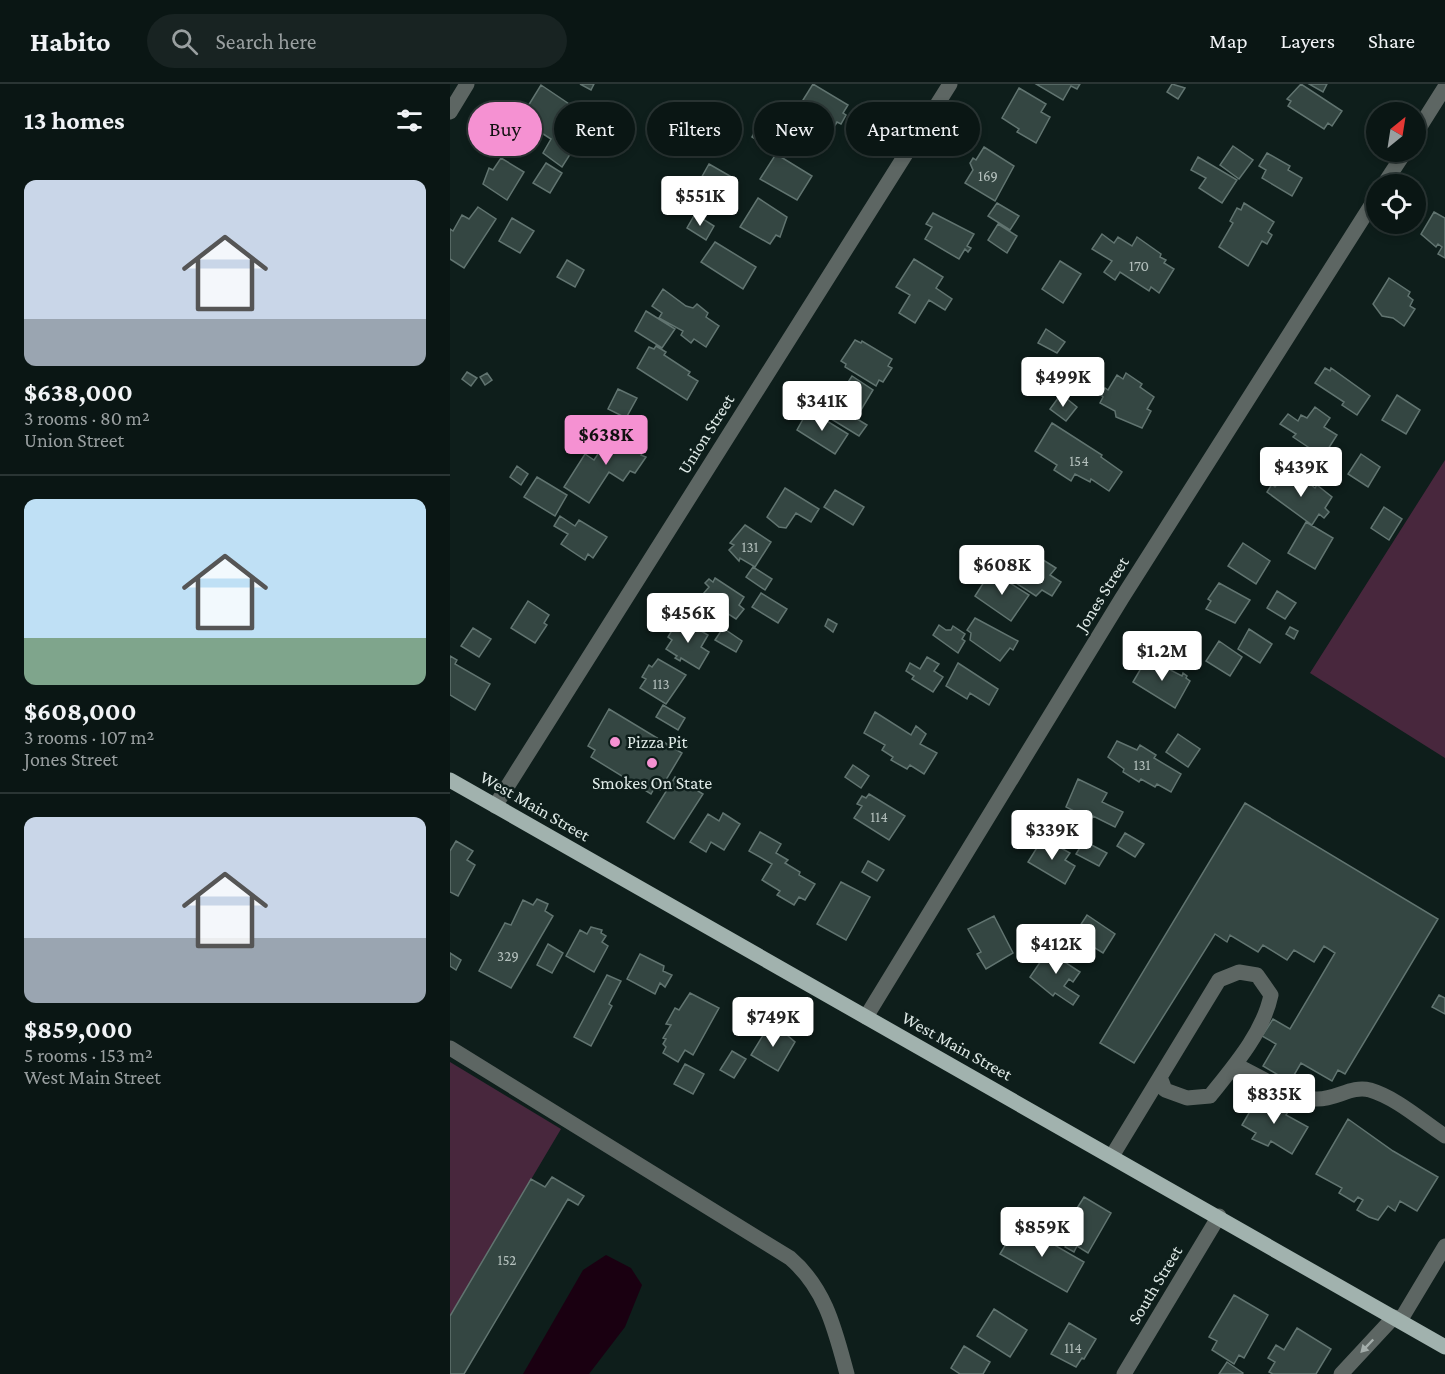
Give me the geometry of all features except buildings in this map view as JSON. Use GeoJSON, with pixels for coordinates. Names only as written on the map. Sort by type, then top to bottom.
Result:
{"type":"FeatureCollection","features":[{"type":"Feature","properties":{"kind":"main road","name":"West Main Street"},"geometry":{"type":"LineString","coordinates":[[450,780],[1219,1216],[1445,1347]]}},
{"type":"Feature","properties":{"kind":"street"},"geometry":{"type":"LineString","coordinates":[[450,112],[467,84]]}},
{"type":"Feature","properties":{"kind":"street","name":"Union Street"},"geometry":{"type":"LineString","coordinates":[[495,806],[950,84]]}},
{"type":"Feature","properties":{"kind":"street"},"geometry":{"type":"LineString","coordinates":[[1426,117],[1445,87]]}},
{"type":"Feature","properties":{"kind":"street","name":"Jones Street"},"geometry":{"type":"LineString","coordinates":[[866,1017],[1079,668],[1366,213]]}},
{"type":"Feature","properties":{"kind":"street"},"geometry":{"type":"LineString","coordinates":[[1112,1156],[1160,1077],[1219,980],[1239,972],[1257,975],[1271,995],[1268,1011],[1236,1065],[1210,1096],[1187,1098],[1165,1090],[1160,1077]]}},
{"type":"Feature","properties":{"kind":"street"},"geometry":{"type":"LineString","coordinates":[[450,1048],[768,1243],[796,1263],[812,1280],[827,1306],[847,1374]]}},
{"type":"Feature","properties":{"kind":"street"},"geometry":{"type":"LineString","coordinates":[[1236,1065],[1295,1092],[1317,1099],[1357,1088],[1371,1090],[1386,1096],[1445,1136]]}},
{"type":"Feature","properties":{"kind":"street","name":"South Street"},"geometry":{"type":"LineString","coordinates":[[1124,1374],[1219,1216]]}},
{"type":"Feature","properties":{"kind":"street"},"geometry":{"type":"LineString","coordinates":[[1341,1374],[1397,1319],[1445,1246]]}},
{"type":"Feature","properties":{"kind":"shaded area"},"geometry":{"type":"Polygon","coordinates":[[[1445,460],[1445,758],[1310,673],[1445,460]]]}},
{"type":"Feature","properties":{"kind":"shaded area"},"geometry":{"type":"Polygon","coordinates":[[[450,1062],[561,1129],[450,1316],[450,1062]]]}},
{"type":"Feature","properties":{"kind":"shaded area"},"geometry":{"type":"Polygon","coordinates":[[[606,1255],[631,1268],[642,1285],[625,1327],[589,1374],[523,1374],[583,1270],[606,1255]]]}},
{"type":"Feature","properties":{"kind":"place","name":"Pizza Pit"},"geometry":{"type":"Point","coordinates":[615,742]}},
{"type":"Feature","properties":{"kind":"place","name":"Smokes On State"},"geometry":{"type":"Point","coordinates":[652,763]}}]}
